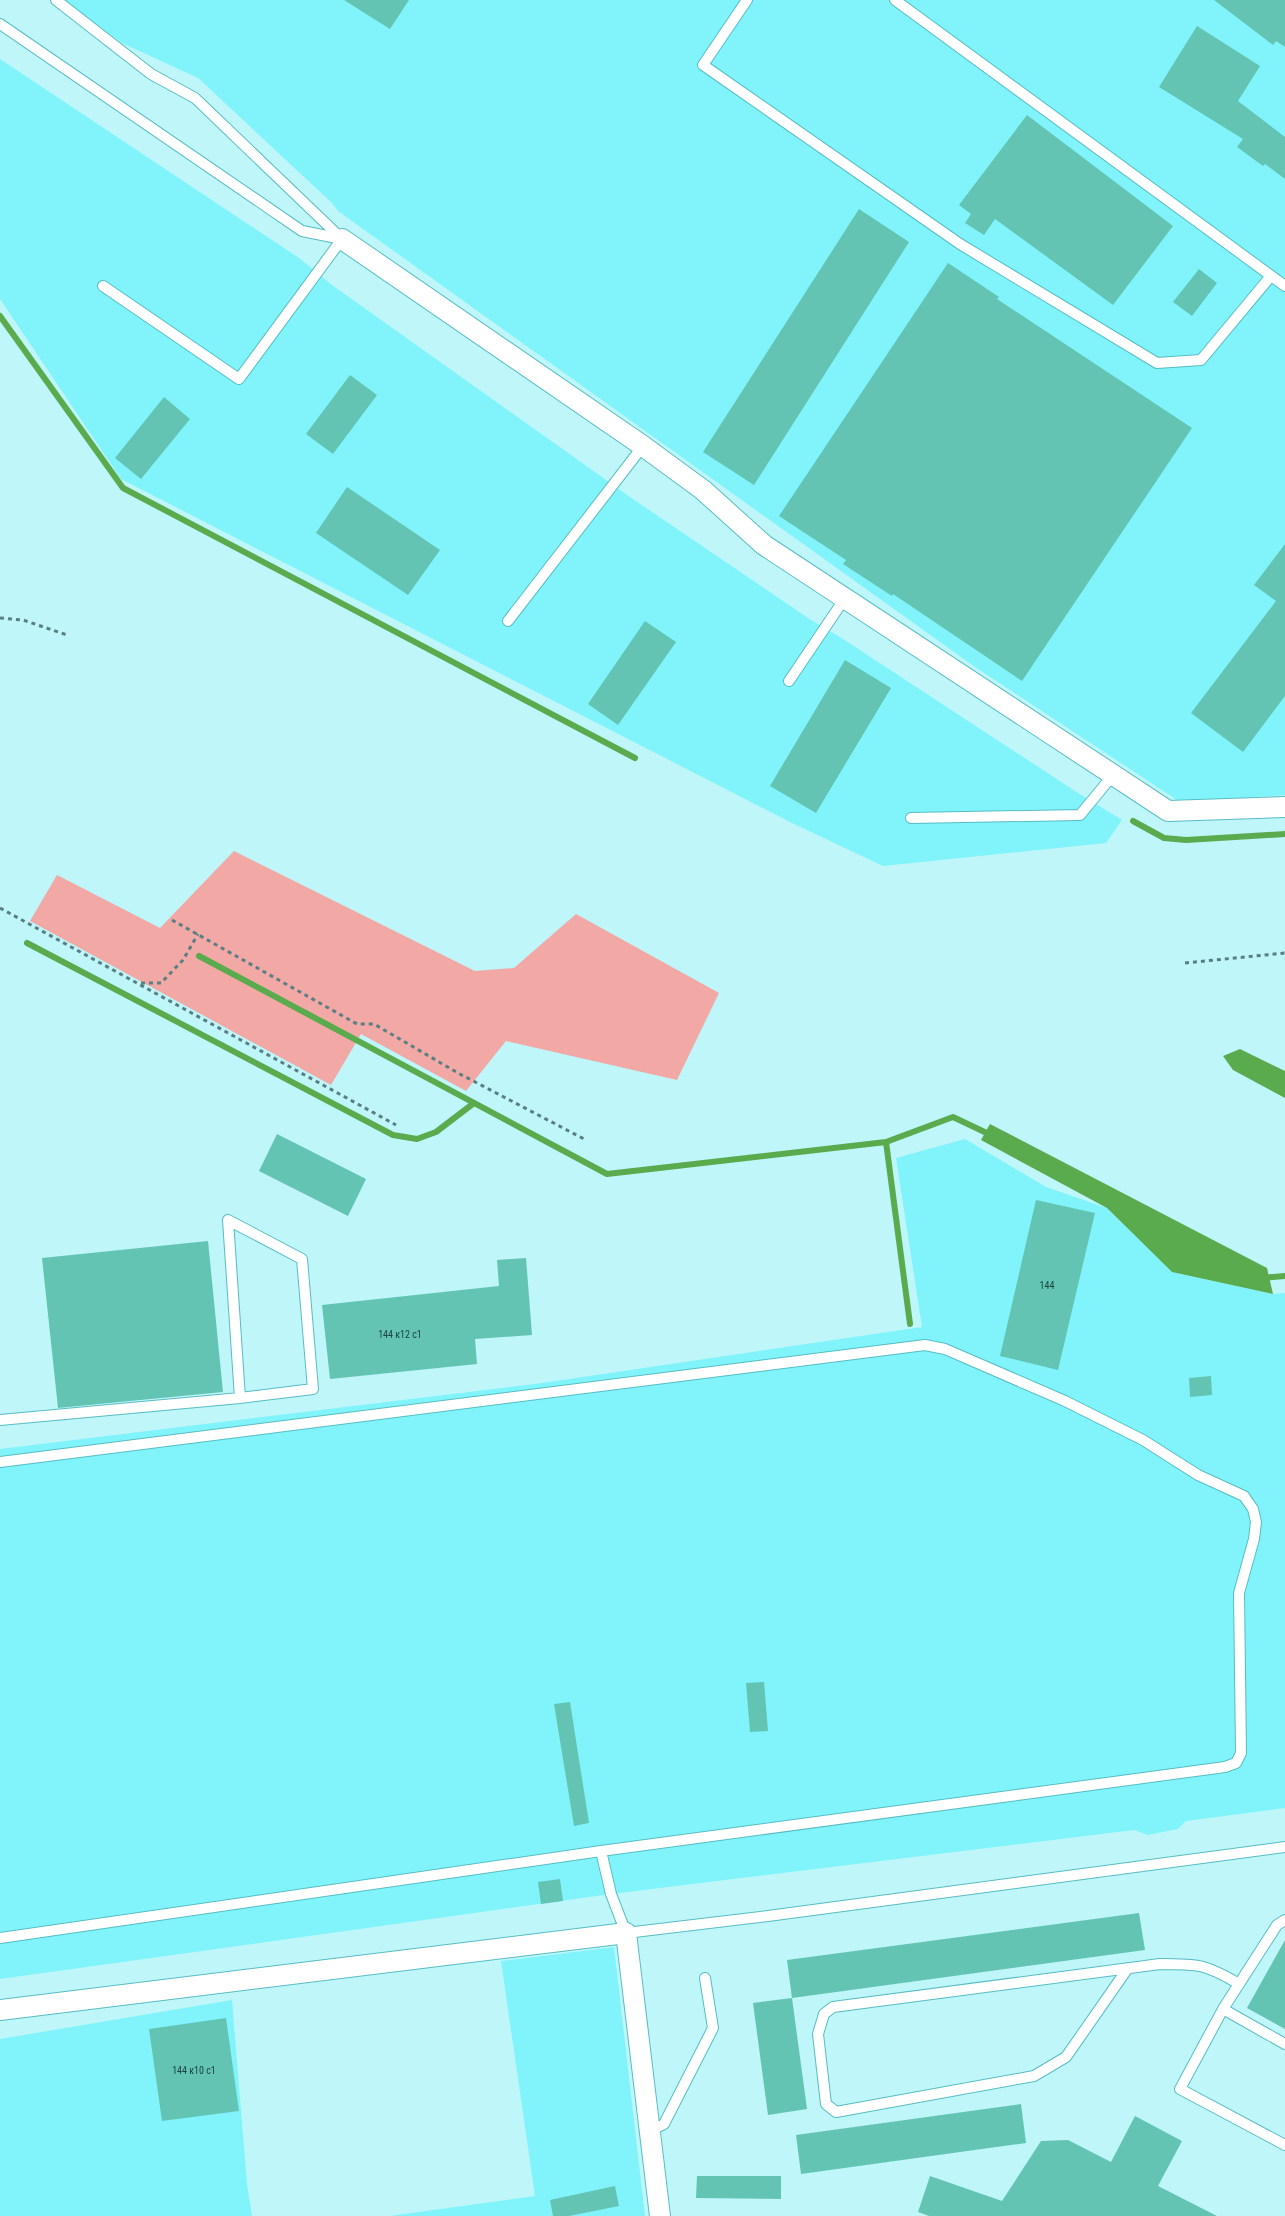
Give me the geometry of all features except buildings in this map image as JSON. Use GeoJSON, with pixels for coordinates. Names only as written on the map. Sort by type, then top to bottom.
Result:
{"type":"FeatureCollection","features":[{"type":"Feature","properties":{"kind":"street"},"geometry":{"type":"LineString","coordinates":[[342,239],[643,446],[703,490],[764,544],[1168,811],[1285,807]]}},
{"type":"Feature","properties":{"kind":"street"},"geometry":{"type":"LineString","coordinates":[[0,2010],[626,1933],[660,2216]]}},
{"type":"Feature","properties":{"kind":"lane"},"geometry":{"type":"LineString","coordinates":[[56,0],[150,74],[194,98],[342,239]]}},
{"type":"Feature","properties":{"kind":"lane"},"geometry":{"type":"LineString","coordinates":[[747,0],[703,65],[960,244],[1157,363],[1201,360],[1271,276]]}},
{"type":"Feature","properties":{"kind":"lane"},"geometry":{"type":"LineString","coordinates":[[895,0],[1285,286]]}},
{"type":"Feature","properties":{"kind":"lane"},"geometry":{"type":"LineString","coordinates":[[0,24],[302,231],[342,239]]}},
{"type":"Feature","properties":{"kind":"lane"},"geometry":{"type":"LineString","coordinates":[[103,286],[239,378],[342,239]]}},
{"type":"Feature","properties":{"kind":"lane"},"geometry":{"type":"LineString","coordinates":[[508,620],[643,446]]}},
{"type":"Feature","properties":{"kind":"lane"},"geometry":{"type":"LineString","coordinates":[[789,681],[845,598]]}},
{"type":"Feature","properties":{"kind":"lane"},"geometry":{"type":"LineString","coordinates":[[911,818],[1080,815],[1113,775]]}},
{"type":"Feature","properties":{"kind":"lane"},"geometry":{"type":"LineString","coordinates":[[0,1420],[240,1398],[313,1389],[302,1259],[228,1220],[240,1398]]}},
{"type":"Feature","properties":{"kind":"lane"},"geometry":{"type":"LineString","coordinates":[[0,1462],[925,1345],[945,1349],[1065,1401],[1142,1440],[1198,1475],[1244,1496],[1253,1508],[1256,1522],[1254,1539],[1240,1593],[1241,1753],[1236,1764],[601,1851],[0,1938]]}},
{"type":"Feature","properties":{"kind":"lane"},"geometry":{"type":"LineString","coordinates":[[601,1851],[611,1894],[626,1933],[788,1914],[1285,1847]]}},
{"type":"Feature","properties":{"kind":"lane"},"geometry":{"type":"LineString","coordinates":[[1285,1920],[1277,1925],[1223,2009],[1180,2089],[1285,2145]]}},
{"type":"Feature","properties":{"kind":"lane"},"geometry":{"type":"LineString","coordinates":[[1128,1968],[1066,2057],[1034,2076],[836,2112],[826,2104],[818,2034],[824,2014],[834,2007],[1128,1968],[1160,1964],[1193,1964],[1213,1969],[1239,1984]]}},
{"type":"Feature","properties":{"kind":"lane"},"geometry":{"type":"LineString","coordinates":[[649,2131],[664,2124],[713,2028],[705,1978]]}},
{"type":"Feature","properties":{"kind":"lane"},"geometry":{"type":"LineString","coordinates":[[1223,2009],[1285,2044]]}},
{"type":"Feature","properties":{"kind":"path"},"geometry":{"type":"LineString","coordinates":[[0,618],[23,620],[67,635]]}},
{"type":"Feature","properties":{"kind":"path"},"geometry":{"type":"LineString","coordinates":[[0,908],[396,1125]]}},
{"type":"Feature","properties":{"kind":"path"},"geometry":{"type":"LineString","coordinates":[[172,920],[357,1024],[374,1024],[458,1073],[586,1140]]}},
{"type":"Feature","properties":{"kind":"path"},"geometry":{"type":"LineString","coordinates":[[138,983],[161,983],[183,960],[198,934]]}},
{"type":"Feature","properties":{"kind":"path"},"geometry":{"type":"LineString","coordinates":[[1185,963],[1285,953]]}},
{"type":"Feature","properties":{"kind":"shaded area"},"geometry":{"type":"Polygon","coordinates":[[[63,0],[1285,0],[1285,795],[1180,802],[975,667],[338,211],[332,203],[198,78],[122,43],[63,0]]]}},
{"type":"Feature","properties":{"kind":"shaded area"},"geometry":{"type":"Polygon","coordinates":[[[0,59],[299,258],[332,285],[630,497],[808,618],[1122,820],[1106,843],[883,866],[792,823],[121,479],[0,299],[0,59]]]}},
{"type":"Feature","properties":{"kind":"shaded area"},"geometry":{"type":"Polygon","coordinates":[[[234,851],[475,971],[514,968],[576,914],[719,993],[677,1080],[506,1041],[466,1091],[361,1034],[331,1085],[30,921],[57,875],[160,928],[234,851]]]}},
{"type":"Feature","properties":{"kind":"shaded area"},"geometry":{"type":"Polygon","coordinates":[[[1240,1049],[1285,1071],[1285,1098],[1233,1070],[1223,1056],[1240,1049]]]}},
{"type":"Feature","properties":{"kind":"shaded area"},"geometry":{"type":"Polygon","coordinates":[[[990,1124],[1267,1268],[1273,1294],[1172,1272],[1107,1208],[981,1140],[990,1124]]]}},
{"type":"Feature","properties":{"kind":"shaded area"},"geometry":{"type":"Polygon","coordinates":[[[965,1139],[1046,1187],[1107,1208],[1172,1272],[1273,1294],[1285,1293],[1285,1808],[1186,1821],[1178,1829],[1148,1835],[1134,1830],[611,1894],[0,1979],[0,1449],[542,1383],[922,1327],[896,1158],[965,1139]]]}},
{"type":"Feature","properties":{"kind":"shaded area"},"geometry":{"type":"Polygon","coordinates":[[[614,1947],[645,2216],[390,2216],[535,2196],[501,1961],[614,1947]]]}},
{"type":"Feature","properties":{"kind":"shaded area"},"geometry":{"type":"Polygon","coordinates":[[[232,2000],[247,2184],[252,2216],[0,2216],[0,2039],[232,2000]]]}},
{"type":"Feature","properties":{"kind":"waterway"},"geometry":{"type":"LineString","coordinates":[[0,316],[123,488],[635,758]]}},
{"type":"Feature","properties":{"kind":"waterway"},"geometry":{"type":"LineString","coordinates":[[1133,821],[1164,838],[1186,840],[1285,834]]}},
{"type":"Feature","properties":{"kind":"waterway"},"geometry":{"type":"LineString","coordinates":[[27,943],[393,1135],[417,1139],[436,1132],[474,1103]]}},
{"type":"Feature","properties":{"kind":"waterway"},"geometry":{"type":"LineString","coordinates":[[199,956],[607,1174],[886,1142],[910,1324]]}},
{"type":"Feature","properties":{"kind":"waterway"},"geometry":{"type":"LineString","coordinates":[[886,1142],[953,1117],[993,1136]]}},
{"type":"Feature","properties":{"kind":"waterway"},"geometry":{"type":"LineString","coordinates":[[1262,1278],[1285,1276]]}}]}
